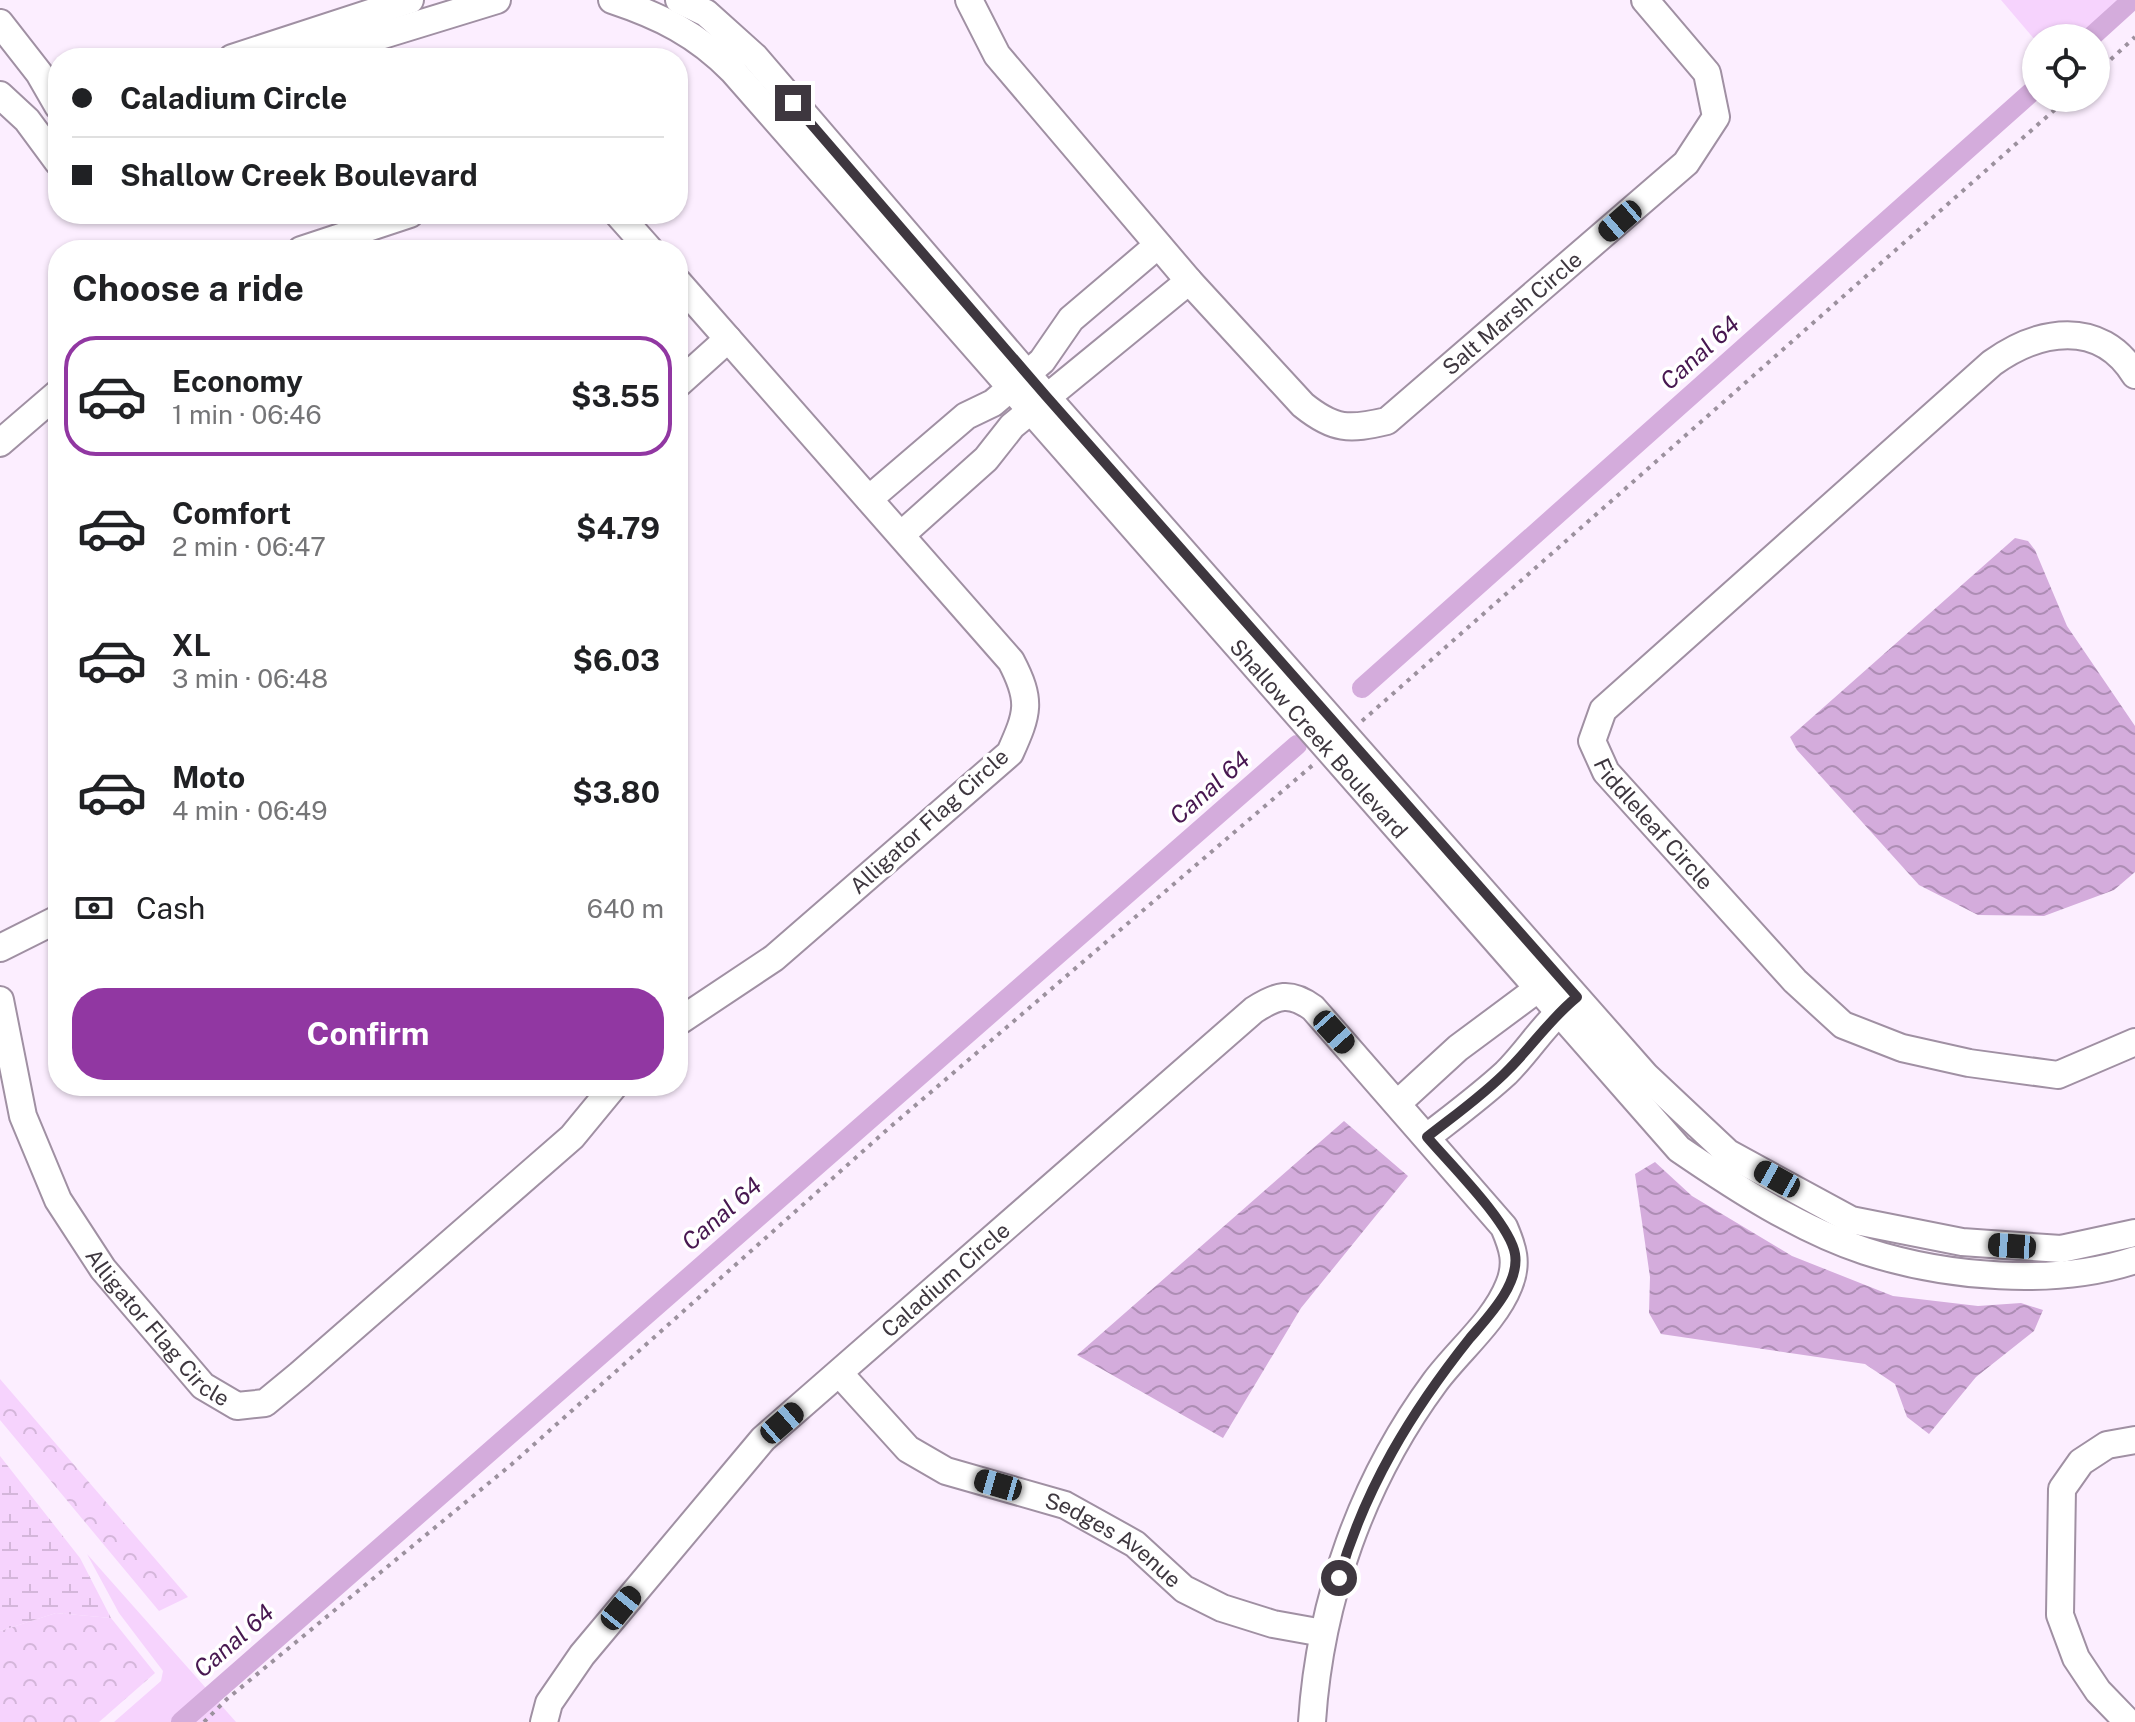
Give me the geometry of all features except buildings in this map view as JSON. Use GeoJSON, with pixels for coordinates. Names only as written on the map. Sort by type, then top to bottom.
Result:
{"type":"FeatureCollection","features":[{"type":"Feature","properties":{"kind":"street"},"geometry":{"type":"LineString","coordinates":[[263,48],[410,0]]}},
{"type":"Feature","properties":{"kind":"street"},"geometry":{"type":"LineString","coordinates":[[341,48],[497,0]]}},
{"type":"Feature","properties":{"kind":"street","name":"Shallow Creek Boulevard"},"geometry":{"type":"LineString","coordinates":[[612,0],[652,13],[687,31],[717,55],[1019,380]]}},
{"type":"Feature","properties":{"kind":"street","name":"Shallow Creek Boulevard"},"geometry":{"type":"LineString","coordinates":[[679,0],[706,13],[755,57],[1019,380],[1548,982],[1679,1149],[1751,1198],[1865,1251],[1960,1271],[2039,1277],[2135,1260]]}},
{"type":"Feature","properties":{"kind":"street","name":"Salt Marsh Circle"},"geometry":{"type":"LineString","coordinates":[[969,0],[997,55],[1189,281],[1303,405],[1323,422],[1354,429],[1387,421],[1686,163],[1716,117],[1707,73],[1645,0]]}},
{"type":"Feature","properties":{"kind":"street"},"geometry":{"type":"LineString","coordinates":[[0,23],[9,52],[48,95]]}},
{"type":"Feature","properties":{"kind":"street"},"geometry":{"type":"LineString","coordinates":[[0,95],[48,141]]}},
{"type":"Feature","properties":{"kind":"street"},"geometry":{"type":"LineString","coordinates":[[331,240],[380,224]]}},
{"type":"Feature","properties":{"kind":"street"},"geometry":{"type":"LineString","coordinates":[[627,224],[641,240]]}},
{"type":"Feature","properties":{"kind":"street"},"geometry":{"type":"LineString","coordinates":[[869,499],[966,416],[993,403],[1042,361],[1071,319],[1158,245]]}},
{"type":"Feature","properties":{"kind":"street"},"geometry":{"type":"LineString","coordinates":[[901,535],[986,459],[1012,426],[1110,349],[1189,281]]}},
{"type":"Feature","properties":{"kind":"street","name":"Alligator Flag Circle"},"geometry":{"type":"LineString","coordinates":[[688,293],[1011,661],[1025,687],[1027,715],[1010,753],[774,958],[688,1015]]}},
{"type":"Feature","properties":{"kind":"street","name":"Fiddleleaf Circle"},"geometry":{"type":"LineString","coordinates":[[2135,375],[2127,362],[2101,343],[2066,334],[2037,337],[2017,345],[1992,363],[1603,710],[1592,741],[1606,772],[1795,981],[1843,1025],[1902,1048],[1969,1063],[2058,1075],[2135,1042]]}},
{"type":"Feature","properties":{"kind":"street"},"geometry":{"type":"LineString","coordinates":[[688,375],[728,339]]}},
{"type":"Feature","properties":{"kind":"street"},"geometry":{"type":"LineString","coordinates":[[0,443],[48,402]]}},
{"type":"Feature","properties":{"kind":"street"},"geometry":{"type":"LineString","coordinates":[[0,948],[48,924]]}},
{"type":"Feature","properties":{"kind":"street"},"geometry":{"type":"LineString","coordinates":[[1398,1103],[1458,1048],[1548,982]]}},
{"type":"Feature","properties":{"kind":"street","name":"Caladium Circle"},"geometry":{"type":"LineString","coordinates":[[544,1722],[549,1703],[582,1655],[763,1439],[1254,1010],[1276,996],[1298,997],[1313,1008],[1504,1227],[1516,1255],[1509,1286],[1435,1383],[1393,1447],[1355,1524],[1323,1633],[1312,1722]]}},
{"type":"Feature","properties":{"kind":"street","name":"Alligator Flag Circle"},"geometry":{"type":"LineString","coordinates":[[0,1000],[23,1116],[58,1200],[103,1269],[193,1375],[203,1386],[237,1406],[265,1403],[299,1375],[572,1137],[606,1096]]}},
{"type":"Feature","properties":{"kind":"street"},"geometry":{"type":"LineString","coordinates":[[1427,1137],[1505,1073],[1567,1005]]}},
{"type":"Feature","properties":{"kind":"street","name":"Shallow Creek Boulevard"},"geometry":{"type":"LineString","coordinates":[[1567,1005],[1728,1153],[1851,1220],[1962,1242],[2061,1249],[2135,1233]]}},
{"type":"Feature","properties":{"kind":"street","name":"Sedges Avenue"},"geometry":{"type":"LineString","coordinates":[[840,1374],[908,1449],[946,1471],[1065,1505],[1135,1544],[1184,1589],[1222,1608],[1273,1624],[1323,1633]]}},
{"type":"Feature","properties":{"kind":"street"},"geometry":{"type":"LineString","coordinates":[[2128,1722],[2098,1691],[2076,1658],[2060,1615],[2062,1489],[2081,1462],[2107,1445],[2135,1440]]}},
{"type":"Feature","properties":{"kind":"path"},"geometry":{"type":"LineString","coordinates":[[2110,60],[2135,37]]}},
{"type":"Feature","properties":{"kind":"path"},"geometry":{"type":"LineString","coordinates":[[204,1722],[227,1699],[512,1464],[889,1128],[1338,743],[2052,112]]}},
{"type":"Feature","properties":{"kind":"green space"},"geometry":{"type":"Polygon","coordinates":[[[2001,0],[2115,0],[2092,24],[2022,25],[2001,0]]]}},
{"type":"Feature","properties":{"kind":"green space"},"geometry":{"type":"Polygon","coordinates":[[[2115,0],[2135,0],[2135,9],[2112,28],[2110,24],[2095,24],[2096,17],[2115,0]]]}},
{"type":"Feature","properties":{"kind":"green space"},"geometry":{"type":"Polygon","coordinates":[[[0,1379],[188,1597],[159,1611],[0,1420],[0,1379]]]}},
{"type":"Feature","properties":{"kind":"green space"},"geometry":{"type":"Polygon","coordinates":[[[0,1456],[80,1558],[111,1618],[56,1613],[0,1631],[0,1456]]]}},
{"type":"Feature","properties":{"kind":"green space"},"geometry":{"type":"Polygon","coordinates":[[[87,1554],[236,1722],[114,1722],[161,1681],[163,1671],[119,1613],[87,1554]]]}},
{"type":"Feature","properties":{"kind":"green space"},"geometry":{"type":"Polygon","coordinates":[[[56,1613],[111,1618],[155,1673],[99,1722],[0,1722],[0,1631],[56,1613]]]}},
{"type":"Feature","properties":{"kind":"water"},"geometry":{"type":"Polygon","coordinates":[[[2015,538],[2028,541],[2035,550],[2067,626],[2135,726],[2135,872],[2114,890],[2044,916],[1978,915],[1919,885],[1797,750],[1790,737],[2015,538]]]}},
{"type":"Feature","properties":{"kind":"water"},"geometry":{"type":"Polygon","coordinates":[[[1344,1121],[1408,1176],[1301,1308],[1223,1438],[1077,1355],[1344,1121]]]}},
{"type":"Feature","properties":{"kind":"water"},"geometry":{"type":"Polygon","coordinates":[[[1655,1162],[1692,1196],[1792,1256],[1893,1296],[1978,1306],[2021,1303],[2043,1310],[2034,1331],[1976,1377],[1929,1434],[1907,1417],[1895,1384],[1865,1364],[1661,1334],[1649,1313],[1650,1277],[1635,1174],[1655,1162]]]}},
{"type":"Feature","properties":{"kind":"waterway","name":"Canal 64"},"geometry":{"type":"LineString","coordinates":[[2105,24],[2132,0]]}},
{"type":"Feature","properties":{"kind":"waterway","name":"Canal 64"},"geometry":{"type":"LineString","coordinates":[[1362,688],[2022,100]]}},
{"type":"Feature","properties":{"kind":"waterway","name":"Canal 64"},"geometry":{"type":"LineString","coordinates":[[181,1722],[1297,745]]}},
{"type":"Feature","properties":{"kind":"route"},"geometry":{"type":"LineString","coordinates":[[793,103],[1046,396],[1577,997],[1542,1027],[1530,1047],[1505,1073],[1427,1137],[1504,1227],[1516,1255],[1509,1286],[1435,1383],[1393,1447],[1355,1524],[1339,1578]]}}]}
